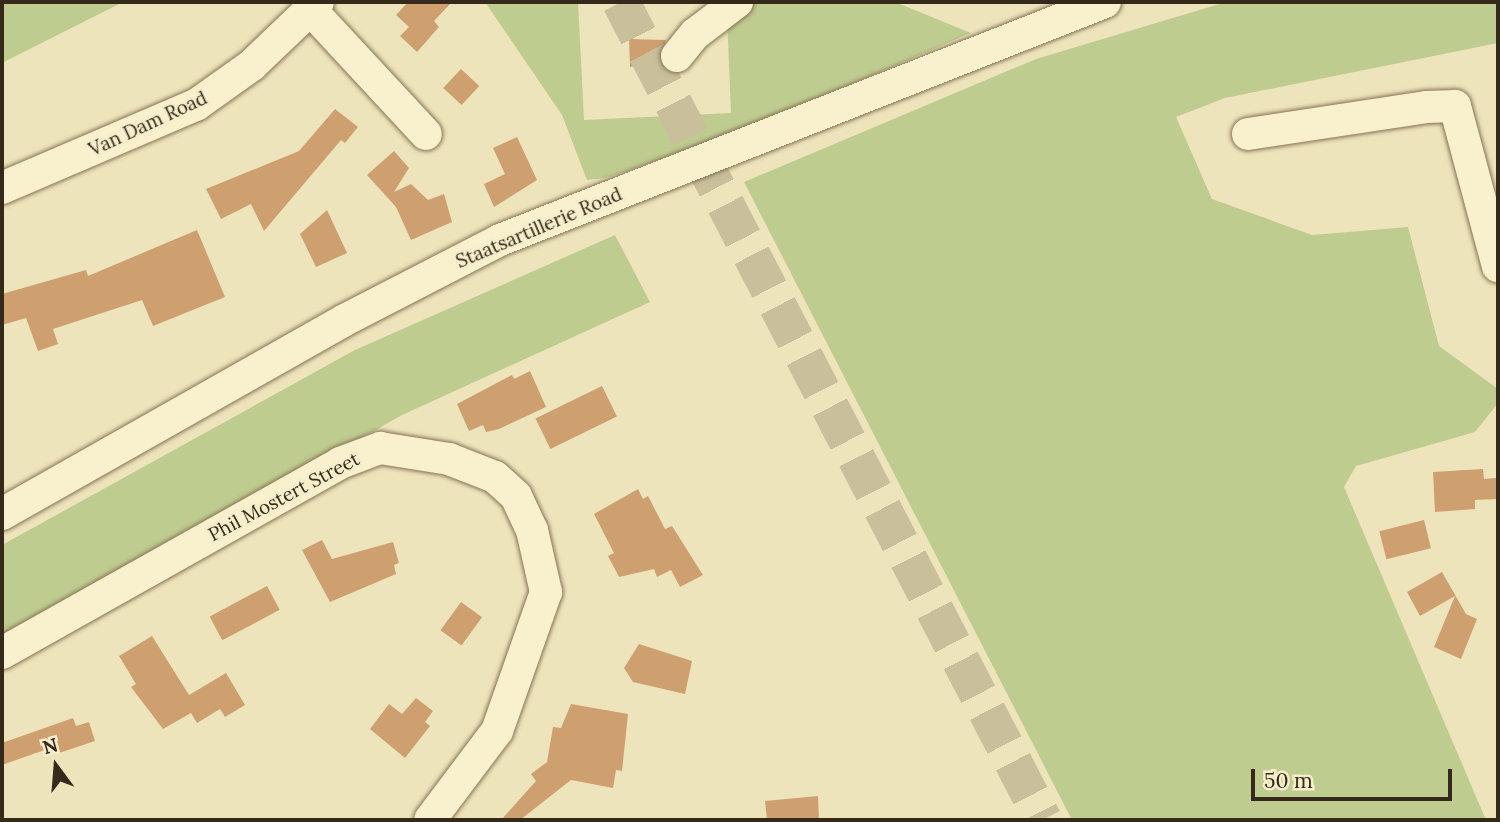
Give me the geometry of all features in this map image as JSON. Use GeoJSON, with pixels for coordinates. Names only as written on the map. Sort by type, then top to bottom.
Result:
{"type":"FeatureCollection","features":[{"type":"Feature","properties":{"kind":"street"},"geometry":{"type":"LineString","coordinates":[[677,56],[695,34],[737,2]]}},
{"type":"Feature","properties":{"kind":"street","name":"Staatsartillerie Road"},"geometry":{"type":"LineString","coordinates":[[2,514],[345,320],[500,240],[1105,2]]}},
{"type":"Feature","properties":{"kind":"street","name":"Van Dam Road"},"geometry":{"type":"LineString","coordinates":[[2,188],[196,105],[252,65],[315,6],[426,134]]}},
{"type":"Feature","properties":{"kind":"street"},"geometry":{"type":"LineString","coordinates":[[1248,134],[1455,106],[1498,266]]}},
{"type":"Feature","properties":{"kind":"street","name":"Phil Mostert Street"},"geometry":{"type":"LineString","coordinates":[[2,653],[340,463],[380,448],[408,449],[461,463],[495,477],[516,496],[532,530],[546,592],[497,731],[430,820]]}},
{"type":"Feature","properties":{"kind":"green space"},"geometry":{"type":"Polygon","coordinates":[[[2,2],[123,2],[2,63],[2,2]]]}},
{"type":"Feature","properties":{"kind":"green space"},"geometry":{"type":"Polygon","coordinates":[[[485,2],[578,2],[584,120],[731,113],[727,18],[755,2],[895,2],[971,33],[741,131],[606,178],[587,180],[562,115],[485,2]]]}},
{"type":"Feature","properties":{"kind":"green space"},"geometry":{"type":"Polygon","coordinates":[[[1226,2],[1498,2],[1498,43],[1225,98],[1176,117],[1212,199],[1312,235],[1408,227],[1439,346],[1498,389],[1498,403],[1475,432],[1356,466],[1344,487],[1486,820],[1072,820],[744,182],[1036,59],[1226,2]]]}},
{"type":"Feature","properties":{"kind":"green space"},"geometry":{"type":"Polygon","coordinates":[[[615,235],[650,302],[402,415],[2,641],[2,545],[355,350],[615,235]]]}},
{"type":"Feature","properties":{"kind":"building"},"geometry":{"type":"Polygon","coordinates":[[[408,2],[452,2],[434,21],[439,27],[417,52],[400,36],[409,27],[396,15],[408,2]]]}},
{"type":"Feature","properties":{"kind":"building"},"geometry":{"type":"Polygon","coordinates":[[[629,39],[666,40],[660,60],[630,67],[629,39]]]}},
{"type":"Feature","properties":{"kind":"building"},"geometry":{"type":"Polygon","coordinates":[[[461,69],[479,86],[462,105],[443,88],[461,69]]]}},
{"type":"Feature","properties":{"kind":"building"},"geometry":{"type":"Polygon","coordinates":[[[335,109],[358,127],[345,143],[341,140],[264,231],[251,204],[221,219],[206,189],[299,151],[335,109]]]}},
{"type":"Feature","properties":{"kind":"building"},"geometry":{"type":"Polygon","coordinates":[[[517,137],[537,180],[494,207],[484,184],[505,174],[493,148],[517,137]]]}},
{"type":"Feature","properties":{"kind":"building"},"geometry":{"type":"Polygon","coordinates":[[[394,151],[409,168],[394,192],[411,184],[428,200],[444,194],[452,222],[411,240],[396,207],[367,175],[394,151]]]}},
{"type":"Feature","properties":{"kind":"building"},"geometry":{"type":"Polygon","coordinates":[[[327,210],[347,253],[316,267],[300,234],[327,210]]]}},
{"type":"Feature","properties":{"kind":"building"},"geometry":{"type":"Polygon","coordinates":[[[197,230],[225,297],[153,326],[142,300],[53,329],[58,344],[38,351],[26,318],[2,325],[2,294],[86,270],[88,276],[197,230]]]}},
{"type":"Feature","properties":{"kind":"building"},"geometry":{"type":"Polygon","coordinates":[[[530,371],[546,407],[499,429],[486,432],[483,425],[469,431],[457,404],[512,375],[514,379],[530,371]]]}},
{"type":"Feature","properties":{"kind":"building"},"geometry":{"type":"Polygon","coordinates":[[[602,386],[617,417],[550,449],[535,418],[602,386]]]}},
{"type":"Feature","properties":{"kind":"building"},"geometry":{"type":"Polygon","coordinates":[[[1483,469],[1484,479],[1497,478],[1498,499],[1475,500],[1475,509],[1435,512],[1433,472],[1483,469]]]}},
{"type":"Feature","properties":{"kind":"building"},"geometry":{"type":"Polygon","coordinates":[[[638,489],[643,499],[648,496],[665,529],[672,526],[703,575],[680,587],[671,570],[657,577],[654,569],[619,577],[608,556],[614,553],[594,514],[638,489]]]}},
{"type":"Feature","properties":{"kind":"building"},"geometry":{"type":"Polygon","coordinates":[[[1424,520],[1431,548],[1386,559],[1379,531],[1424,520]]]}},
{"type":"Feature","properties":{"kind":"building"},"geometry":{"type":"Polygon","coordinates":[[[322,540],[332,559],[393,542],[399,563],[394,565],[396,574],[330,602],[302,550],[322,540]]]}},
{"type":"Feature","properties":{"kind":"building"},"geometry":{"type":"Polygon","coordinates":[[[1442,572],[1466,614],[1477,619],[1461,659],[1434,647],[1455,596],[1420,616],[1407,592],[1442,572]]]}},
{"type":"Feature","properties":{"kind":"building"},"geometry":{"type":"Polygon","coordinates":[[[267,586],[280,610],[222,640],[210,617],[267,586]]]}},
{"type":"Feature","properties":{"kind":"building"},"geometry":{"type":"Polygon","coordinates":[[[461,602],[482,617],[461,646],[440,630],[461,602]]]}},
{"type":"Feature","properties":{"kind":"building"},"geometry":{"type":"Polygon","coordinates":[[[152,636],[189,695],[226,673],[245,705],[225,717],[220,709],[197,723],[191,713],[163,729],[131,687],[136,684],[119,656],[152,636]]]}},
{"type":"Feature","properties":{"kind":"building"},"geometry":{"type":"Polygon","coordinates":[[[639,644],[692,661],[685,694],[633,682],[624,668],[639,644]]]}},
{"type":"Feature","properties":{"kind":"building"},"geometry":{"type":"Polygon","coordinates":[[[416,698],[433,711],[425,722],[430,726],[405,758],[370,729],[389,704],[402,714],[416,698]]]}},
{"type":"Feature","properties":{"kind":"building"},"geometry":{"type":"Polygon","coordinates":[[[571,704],[628,714],[622,771],[616,770],[613,788],[571,780],[520,820],[501,820],[536,781],[531,774],[547,762],[553,727],[561,728],[571,704]]]}},
{"type":"Feature","properties":{"kind":"building"},"geometry":{"type":"Polygon","coordinates":[[[73,718],[76,726],[89,722],[95,741],[59,753],[56,746],[2,765],[2,743],[73,718]]]}},
{"type":"Feature","properties":{"kind":"building"},"geometry":{"type":"Polygon","coordinates":[[[818,796],[819,820],[767,820],[765,801],[818,796]]]}},
{"type":"Feature","properties":{"kind":"tunnel"},"geometry":{"type":"LineString","coordinates":[[621,2],[1043,820]]}}]}
